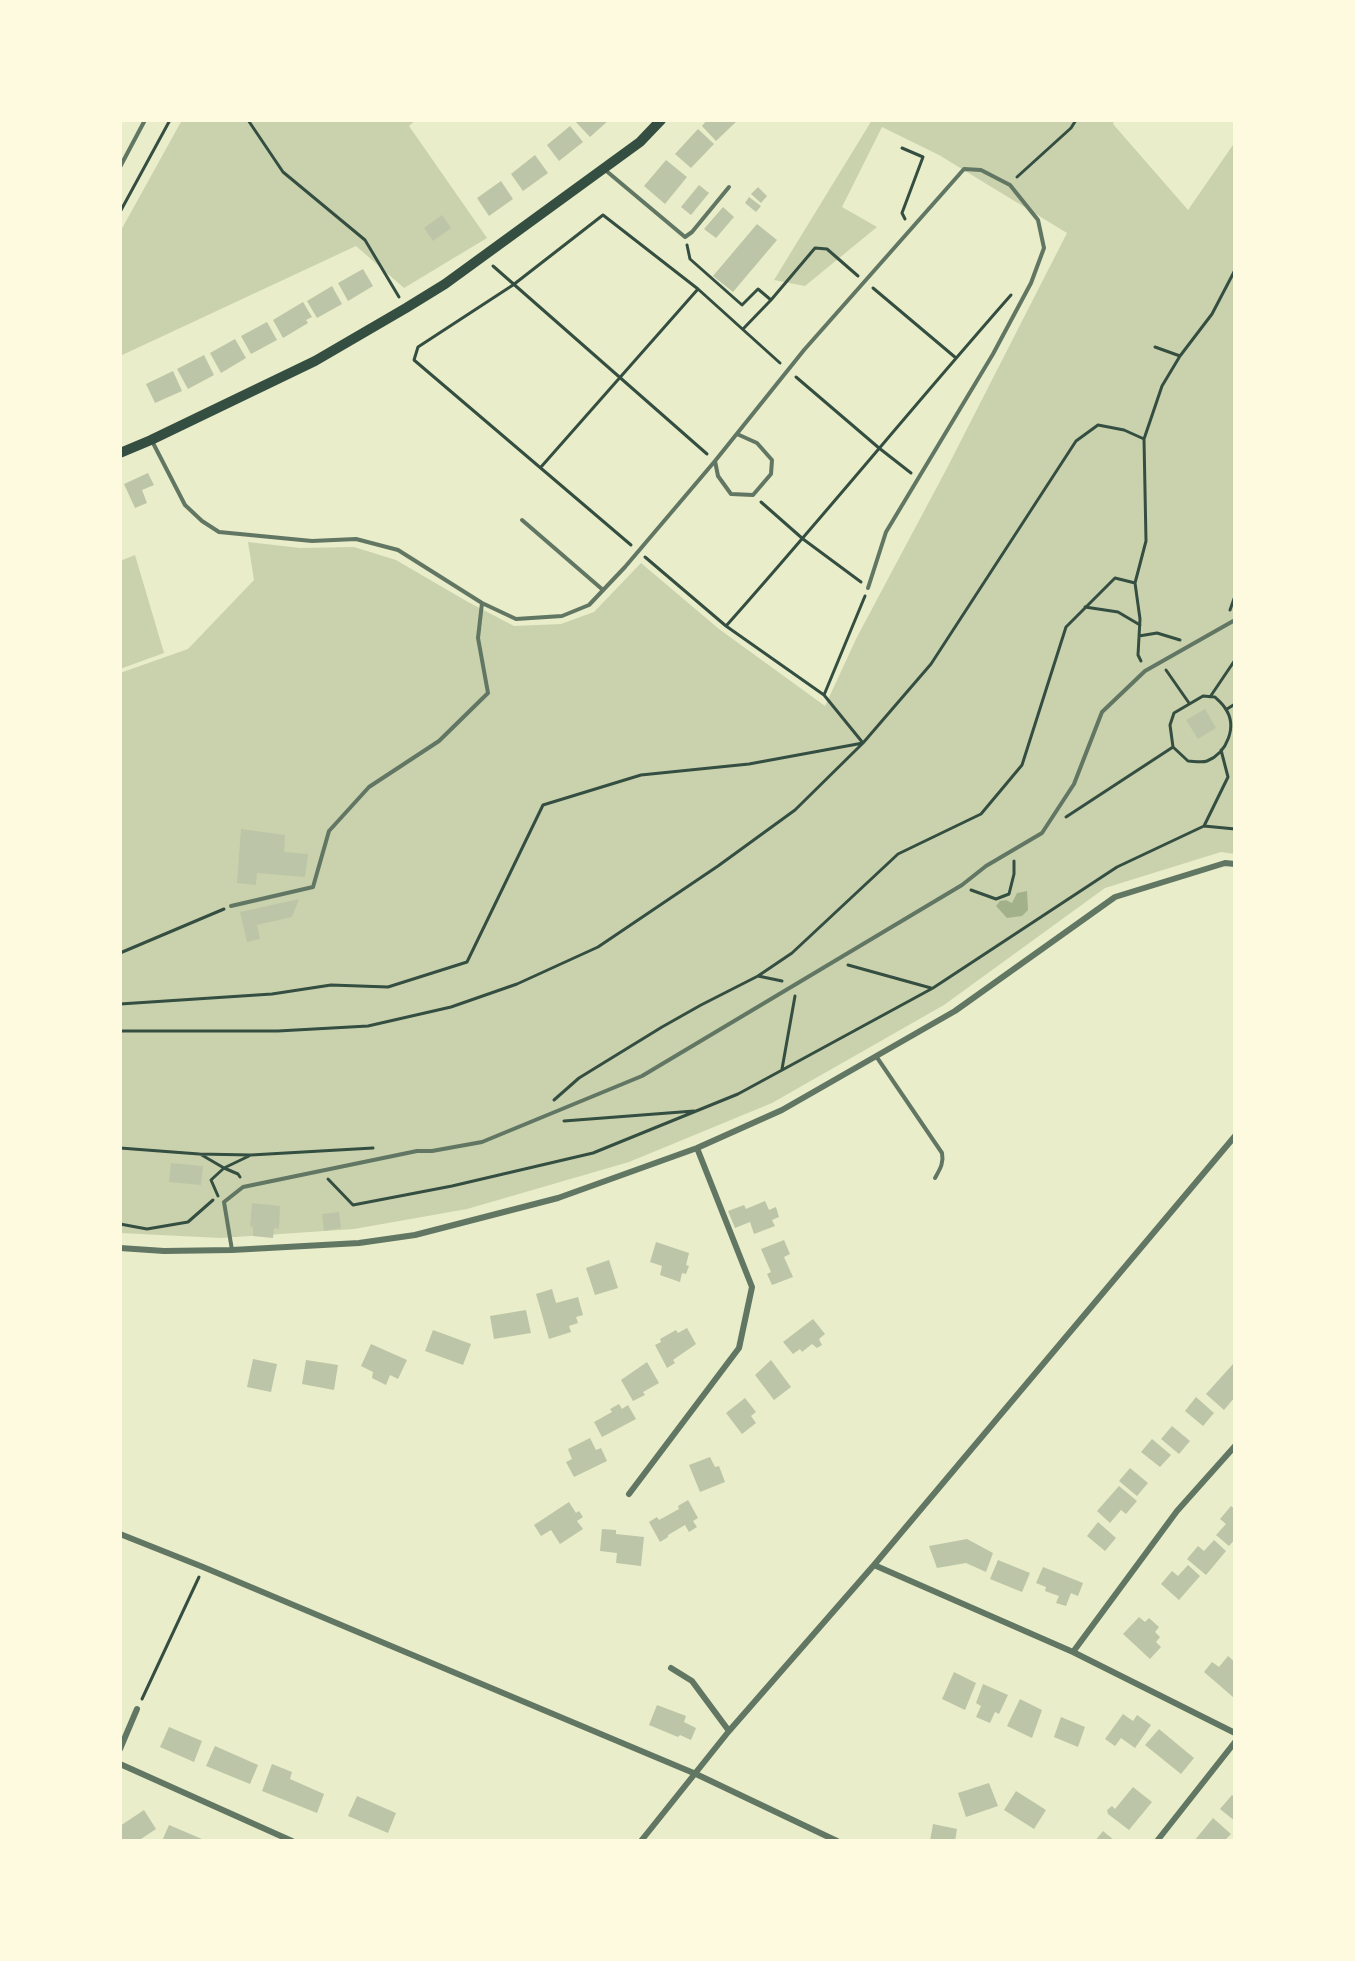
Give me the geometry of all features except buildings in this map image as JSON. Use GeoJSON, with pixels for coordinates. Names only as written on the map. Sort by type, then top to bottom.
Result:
{"type":"FeatureCollection","features":[{"type":"Feature","properties":{"kind":"main road"},"geometry":{"type":"LineString","coordinates":[[120,453],[152,440],[315,361],[445,284],[640,142],[661,120]]}},
{"type":"Feature","properties":{"kind":"street"},"geometry":{"type":"LineString","coordinates":[[120,1248],[164,1251],[232,1250],[359,1244],[415,1235],[558,1198],[697,1148],[782,1110],[955,1011],[1114,897],[1225,863],[1235,864]]}},
{"type":"Feature","properties":{"kind":"street"},"geometry":{"type":"LineString","coordinates":[[641,1841],[729,1731],[874,1565],[1235,1136]]}},
{"type":"Feature","properties":{"kind":"street"},"geometry":{"type":"LineString","coordinates":[[629,1494],[739,1348],[752,1287],[697,1148]]}},
{"type":"Feature","properties":{"kind":"street"},"geometry":{"type":"LineString","coordinates":[[1073,1652],[1177,1511],[1235,1446]]}},
{"type":"Feature","properties":{"kind":"street"},"geometry":{"type":"LineString","coordinates":[[120,1534],[696,1774],[837,1841]]}},
{"type":"Feature","properties":{"kind":"street"},"geometry":{"type":"LineString","coordinates":[[874,1565],[1073,1652],[1235,1733]]}},
{"type":"Feature","properties":{"kind":"street"},"geometry":{"type":"LineString","coordinates":[[671,1668],[692,1681],[729,1731]]}},
{"type":"Feature","properties":{"kind":"street"},"geometry":{"type":"LineString","coordinates":[[120,1749],[137,1709]]}},
{"type":"Feature","properties":{"kind":"street"},"geometry":{"type":"LineString","coordinates":[[1157,1841],[1235,1742]]}},
{"type":"Feature","properties":{"kind":"street"},"geometry":{"type":"LineString","coordinates":[[120,1764],[292,1841]]}},
{"type":"Feature","properties":{"kind":"lane"},"geometry":{"type":"LineString","coordinates":[[120,166],[145,120]]}},
{"type":"Feature","properties":{"kind":"lane"},"geometry":{"type":"LineString","coordinates":[[604,168],[685,237],[692,232],[729,187]]}},
{"type":"Feature","properties":{"kind":"lane"},"geometry":{"type":"LineString","coordinates":[[152,440],[185,505],[202,521],[219,532],[312,541],[356,539],[398,550],[482,603],[516,619],[562,616],[589,604],[603,590],[715,461],[864,280],[964,169],[981,170],[1010,185],[1038,220],[1044,248],[1031,283],[993,354],[886,532],[868,588]]}},
{"type":"Feature","properties":{"kind":"lane"},"geometry":{"type":"LineString","coordinates":[[715,461],[718,476],[731,494],[753,495],[771,474],[772,459],[756,443],[737,434]]}},
{"type":"Feature","properties":{"kind":"lane"},"geometry":{"type":"LineString","coordinates":[[522,520],[603,590]]}},
{"type":"Feature","properties":{"kind":"lane"},"geometry":{"type":"LineString","coordinates":[[231,906],[313,887],[329,831],[369,787],[439,741],[488,693],[478,638],[482,603]]}},
{"type":"Feature","properties":{"kind":"lane"},"geometry":{"type":"LineString","coordinates":[[232,1250],[224,1202],[243,1187],[417,1151],[432,1151],[482,1142],[510,1131],[642,1076],[832,961],[921,911],[962,885],[986,866],[1041,833],[1074,784],[1102,712],[1145,671],[1235,620]]}},
{"type":"Feature","properties":{"kind":"lane"},"geometry":{"type":"LineString","coordinates":[[876,1056],[942,1153],[942,1166],[935,1178]]}},
{"type":"Feature","properties":{"kind":"path"},"geometry":{"type":"LineString","coordinates":[[120,212],[170,120]]}},
{"type":"Feature","properties":{"kind":"path"},"geometry":{"type":"LineString","coordinates":[[248,120],[283,172],[365,240],[394,289]]}},
{"type":"Feature","properties":{"kind":"path"},"geometry":{"type":"LineString","coordinates":[[1010,185],[1076,120]]}},
{"type":"Feature","properties":{"kind":"path"},"geometry":{"type":"LineString","coordinates":[[902,148],[923,157],[902,213],[910,229]]}},
{"type":"Feature","properties":{"kind":"path"},"geometry":{"type":"LineString","coordinates":[[863,743],[824,695],[726,626],[414,360],[418,347],[513,285],[603,215],[698,289],[788,370],[919,479]]}},
{"type":"Feature","properties":{"kind":"path"},"geometry":{"type":"LineString","coordinates":[[685,237],[690,259],[742,305],[758,289],[771,300]]}},
{"type":"Feature","properties":{"kind":"path"},"geometry":{"type":"LineString","coordinates":[[742,329],[771,300],[815,248],[827,249],[956,358]]}},
{"type":"Feature","properties":{"kind":"path"},"geometry":{"type":"LineString","coordinates":[[485,255],[497,272],[715,461]]}},
{"type":"Feature","properties":{"kind":"path"},"geometry":{"type":"LineString","coordinates":[[1145,671],[1138,655],[1140,625],[1135,584],[1146,541],[1144,439],[1162,386],[1180,356],[1212,314],[1235,270]]}},
{"type":"Feature","properties":{"kind":"path"},"geometry":{"type":"LineString","coordinates":[[726,626],[956,358],[1023,283],[1031,283]]}},
{"type":"Feature","properties":{"kind":"path"},"geometry":{"type":"LineString","coordinates":[[541,467],[698,289]]}},
{"type":"Feature","properties":{"kind":"path"},"geometry":{"type":"LineString","coordinates":[[1155,347],[1180,356]]}},
{"type":"Feature","properties":{"kind":"path"},"geometry":{"type":"LineString","coordinates":[[120,1031],[278,1031],[368,1026],[451,1007],[517,984],[598,947],[718,866],[795,810],[863,743],[930,664],[1076,441],[1098,425],[1124,430],[1144,439]]}},
{"type":"Feature","properties":{"kind":"path"},"geometry":{"type":"LineString","coordinates":[[753,495],[803,539],[868,588],[824,695]]}},
{"type":"Feature","properties":{"kind":"path"},"geometry":{"type":"LineString","coordinates":[[554,1101],[579,1078],[662,1027],[758,976],[792,953],[898,854],[981,814],[1022,765],[1066,627],[1115,578],[1135,584]]}},
{"type":"Feature","properties":{"kind":"path"},"geometry":{"type":"LineString","coordinates":[[1085,607],[1118,612],[1140,625]]}},
{"type":"Feature","properties":{"kind":"path"},"geometry":{"type":"LineString","coordinates":[[1139,636],[1157,633],[1194,644]]}},
{"type":"Feature","properties":{"kind":"path"},"geometry":{"type":"LineString","coordinates":[[1210,697],[1235,660]]}},
{"type":"Feature","properties":{"kind":"path"},"geometry":{"type":"LineString","coordinates":[[1161,662],[1188,703]]}},
{"type":"Feature","properties":{"kind":"path"},"geometry":{"type":"LineString","coordinates":[[1203,696],[1215,697],[1227,709],[1231,727],[1227,744],[1206,762],[1188,761],[1173,747],[1170,725],[1174,713],[1188,703],[1203,696]]}},
{"type":"Feature","properties":{"kind":"path"},"geometry":{"type":"LineString","coordinates":[[1227,709],[1235,704]]}},
{"type":"Feature","properties":{"kind":"path"},"geometry":{"type":"LineString","coordinates":[[120,1004],[272,994],[331,985],[388,987],[466,962],[543,805],[641,775],[749,764],[863,743]]}},
{"type":"Feature","properties":{"kind":"path"},"geometry":{"type":"LineString","coordinates":[[1041,833],[1173,747]]}},
{"type":"Feature","properties":{"kind":"path"},"geometry":{"type":"LineString","coordinates":[[1204,825],[1228,777],[1221,750]]}},
{"type":"Feature","properties":{"kind":"path"},"geometry":{"type":"LineString","coordinates":[[320,1172],[353,1204],[452,1186],[593,1154],[738,1094],[933,988],[1117,867],[1204,825],[1235,829]]}},
{"type":"Feature","properties":{"kind":"path"},"geometry":{"type":"LineString","coordinates":[[962,885],[996,900],[1009,894],[1014,874],[1014,851]]}},
{"type":"Feature","properties":{"kind":"path"},"geometry":{"type":"LineString","coordinates":[[120,953],[231,906]]}},
{"type":"Feature","properties":{"kind":"path"},"geometry":{"type":"LineString","coordinates":[[832,961],[933,988]]}},
{"type":"Feature","properties":{"kind":"path"},"geometry":{"type":"LineString","coordinates":[[758,976],[797,984],[782,1070]]}},
{"type":"Feature","properties":{"kind":"path"},"geometry":{"type":"LineString","coordinates":[[562,1121],[697,1110]]}},
{"type":"Feature","properties":{"kind":"path"},"geometry":{"type":"LineString","coordinates":[[120,1148],[251,1155],[374,1148]]}},
{"type":"Feature","properties":{"kind":"path"},"geometry":{"type":"LineString","coordinates":[[199,1154],[238,1174],[243,1187]]}},
{"type":"Feature","properties":{"kind":"path"},"geometry":{"type":"LineString","coordinates":[[120,1224],[147,1229],[188,1222],[218,1196],[212,1180],[224,1168],[251,1155]]}},
{"type":"Feature","properties":{"kind":"path"},"geometry":{"type":"LineString","coordinates":[[137,1709],[203,1567]]}},
{"type":"Feature","properties":{"kind":"shaded area"},"geometry":{"type":"Polygon","coordinates":[[[182,120],[416,120],[409,126],[487,238],[404,288],[356,246],[120,356],[120,232],[182,120]]]}},
{"type":"Feature","properties":{"kind":"shaded area"},"geometry":{"type":"Polygon","coordinates":[[[872,120],[1114,120],[1113,124],[1188,210],[1235,142],[1235,854],[1221,852],[1105,888],[944,1005],[772,1103],[629,1162],[467,1209],[354,1229],[221,1238],[120,1233],[120,673],[188,649],[254,580],[248,542],[300,548],[354,547],[396,560],[514,626],[561,624],[594,612],[641,563],[719,629],[825,706],[857,637],[946,470],[1067,233],[939,155],[882,127],[842,207],[877,227],[805,286],[774,280],[872,120]]]}},
{"type":"Feature","properties":{"kind":"shaded area"},"geometry":{"type":"Polygon","coordinates":[[[135,555],[164,653],[120,669],[120,561],[135,555]]]}},
{"type":"Feature","properties":{"kind":"shaded area"},"geometry":{"type":"Polygon","coordinates":[[[1027,891],[1028,910],[1022,916],[1007,918],[996,906],[1000,901],[1006,900],[1012,903],[1017,893],[1027,891]]]}}]}
